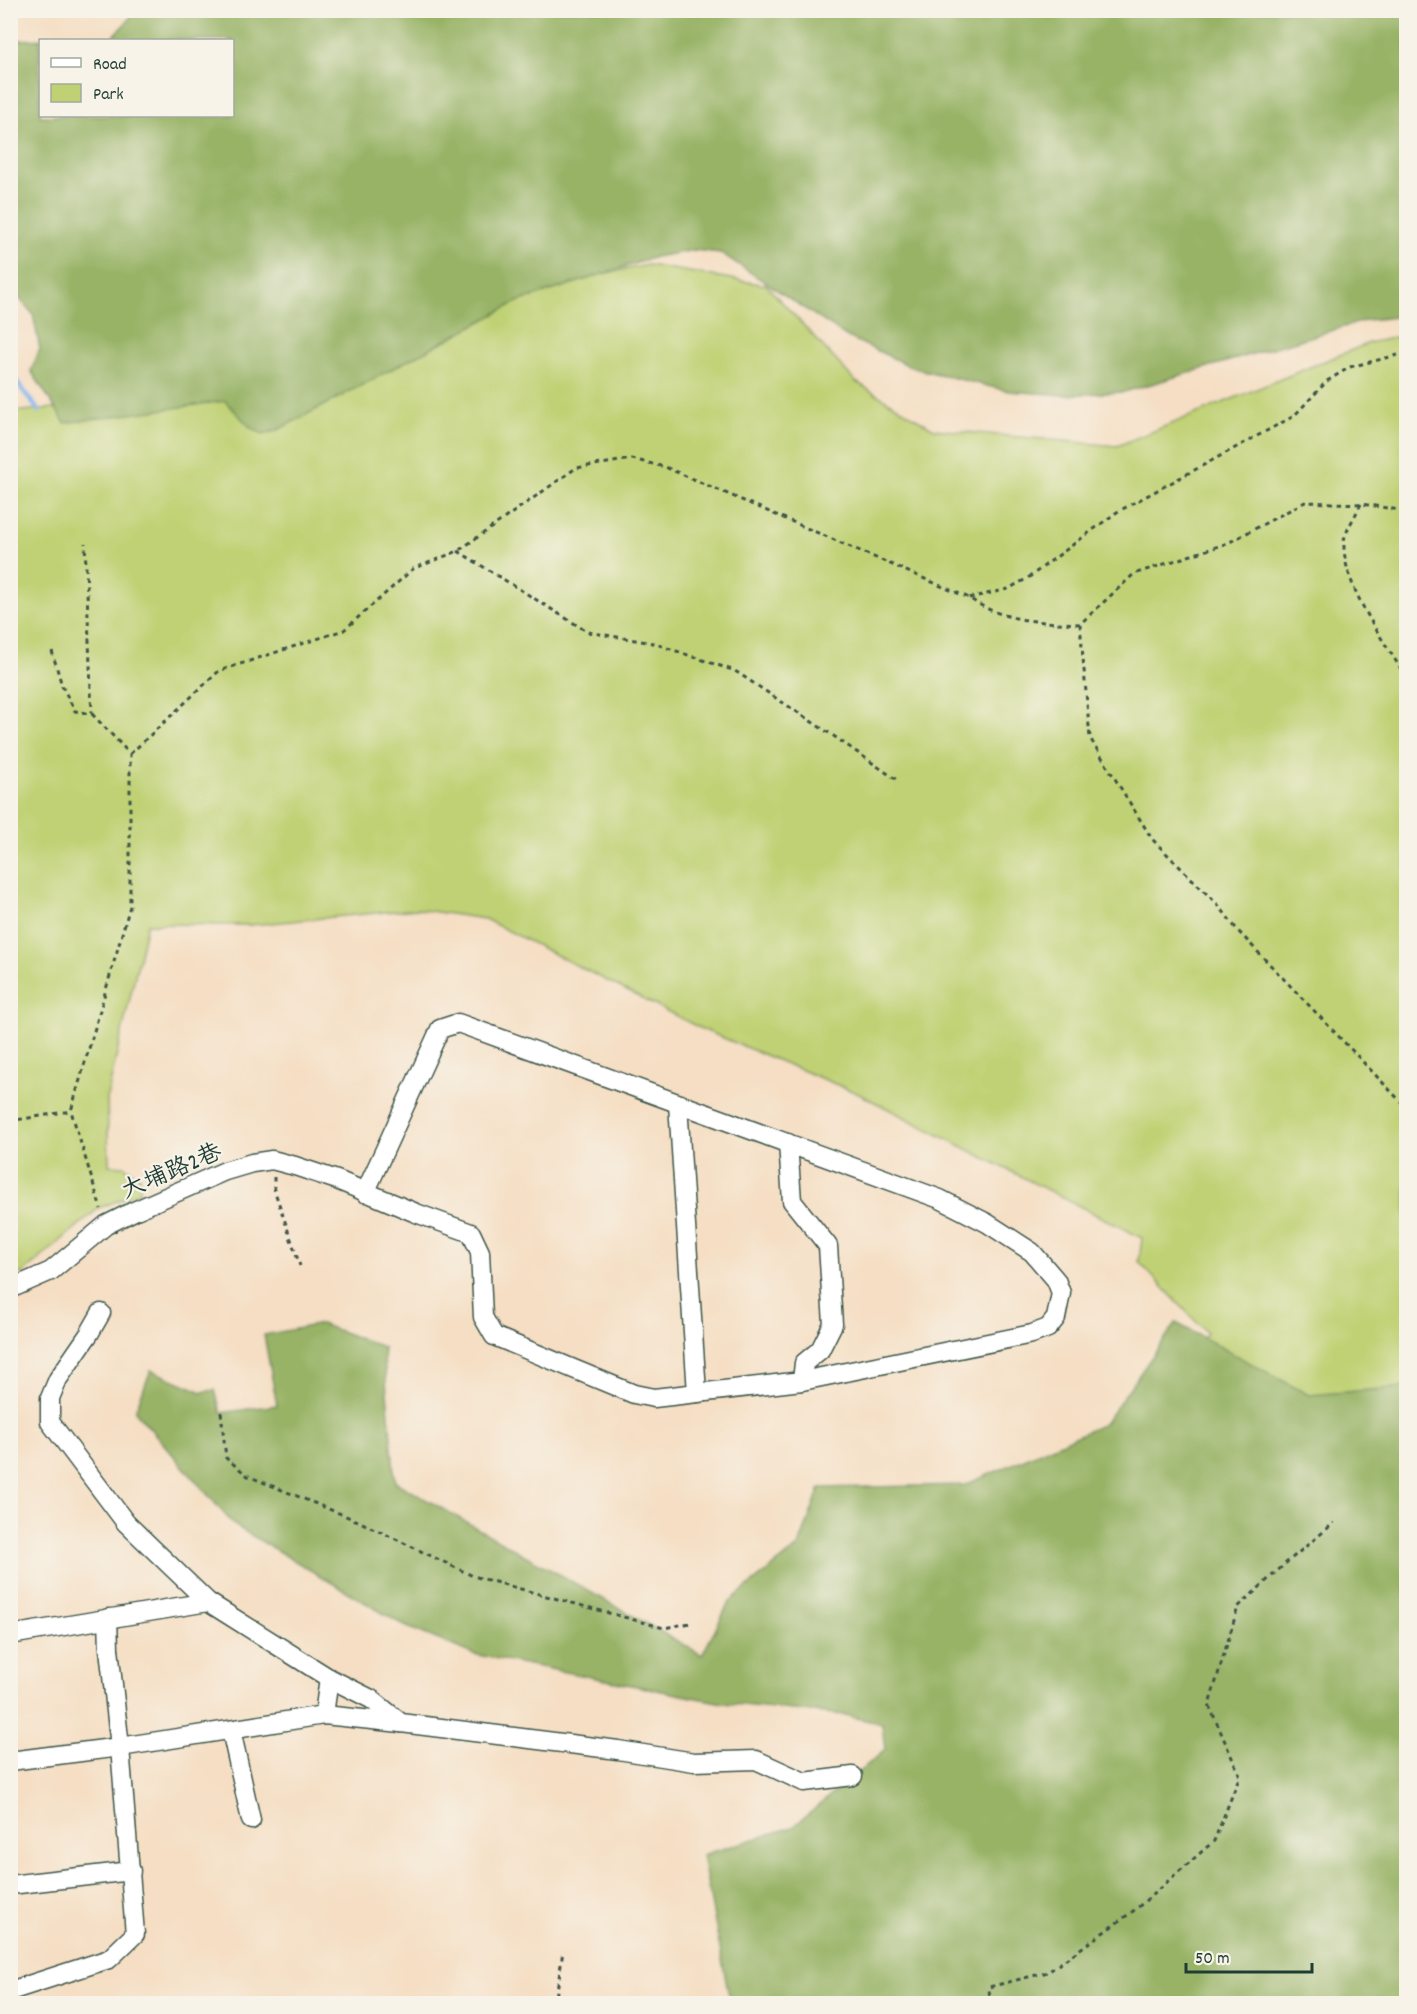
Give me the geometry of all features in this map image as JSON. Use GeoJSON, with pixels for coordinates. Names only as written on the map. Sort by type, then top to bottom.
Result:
{"type":"FeatureCollection","features":[{"type":"Feature","properties":{"kind":"street","name":"大埔路2巷"},"geometry":{"type":"LineString","coordinates":[[10,1289],[51,1271],[106,1225],[225,1171],[273,1160],[326,1176],[365,1192],[471,1233],[480,1252],[483,1317],[494,1336],[634,1394],[654,1398],[802,1381],[1032,1334],[1048,1328],[1056,1318],[1061,1293],[1056,1280],[1032,1252],[987,1223],[940,1199],[458,1023],[440,1029],[365,1192]]}},
{"type":"Feature","properties":{"kind":"street"},"geometry":{"type":"LineString","coordinates":[[678,1104],[697,1394]]}},
{"type":"Feature","properties":{"kind":"street"},"geometry":{"type":"LineString","coordinates":[[788,1143],[792,1201],[828,1246],[834,1324],[820,1350],[804,1363],[802,1381]]}},
{"type":"Feature","properties":{"kind":"street"},"geometry":{"type":"LineString","coordinates":[[101,1313],[90,1334],[58,1379],[50,1398],[50,1422],[126,1523],[208,1602],[329,1678],[371,1699],[401,1723]]}},
{"type":"Feature","properties":{"kind":"street"},"geometry":{"type":"LineString","coordinates":[[10,1635],[208,1602]]}},
{"type":"Feature","properties":{"kind":"street"},"geometry":{"type":"LineString","coordinates":[[10,1991],[109,1959],[135,1934],[108,1618]]}},
{"type":"Feature","properties":{"kind":"street"},"geometry":{"type":"LineString","coordinates":[[324,1715],[329,1678]]}},
{"type":"Feature","properties":{"kind":"street"},"geometry":{"type":"LineString","coordinates":[[10,1761],[120,1747],[324,1715],[618,1750],[694,1762],[756,1760],[804,1782],[853,1776]]}},
{"type":"Feature","properties":{"kind":"street"},"geometry":{"type":"LineString","coordinates":[[231,1730],[251,1820]]}},
{"type":"Feature","properties":{"kind":"street"},"geometry":{"type":"LineString","coordinates":[[10,1885],[131,1871]]}},
{"type":"Feature","properties":{"kind":"path"},"geometry":{"type":"LineString","coordinates":[[969,598],[1008,590],[1028,578],[1117,512],[1294,416],[1327,381],[1350,367],[1407,353]]}},
{"type":"Feature","properties":{"kind":"path"},"geometry":{"type":"LineString","coordinates":[[130,754],[219,671],[344,630],[412,569],[458,551],[576,468],[632,459],[665,467],[969,598],[984,609],[1025,621],[1080,624],[1134,574],[1228,543],[1305,502],[1362,504],[1407,511]]}},
{"type":"Feature","properties":{"kind":"path"},"geometry":{"type":"LineString","coordinates":[[1362,504],[1344,540],[1348,574],[1375,628],[1407,677]]}},
{"type":"Feature","properties":{"kind":"path"},"geometry":{"type":"LineString","coordinates":[[85,543],[92,714]]}},
{"type":"Feature","properties":{"kind":"path"},"geometry":{"type":"LineString","coordinates":[[458,551],[588,632],[652,643],[735,671],[897,780]]}},
{"type":"Feature","properties":{"kind":"path"},"geometry":{"type":"LineString","coordinates":[[1080,624],[1090,738],[1152,839],[1220,907],[1238,932],[1407,1107]]}},
{"type":"Feature","properties":{"kind":"path"},"geometry":{"type":"LineString","coordinates":[[52,651],[62,686],[75,711],[92,714],[130,754],[130,906],[71,1111],[106,1225]]}},
{"type":"Feature","properties":{"kind":"path"},"geometry":{"type":"LineString","coordinates":[[10,1087],[16,1120],[71,1111]]}},
{"type":"Feature","properties":{"kind":"path"},"geometry":{"type":"LineString","coordinates":[[273,1160],[274,1189],[300,1266]]}},
{"type":"Feature","properties":{"kind":"path"},"geometry":{"type":"LineString","coordinates":[[221,1412],[226,1458],[248,1476],[358,1521],[473,1576],[663,1628],[690,1623]]}},
{"type":"Feature","properties":{"kind":"path"},"geometry":{"type":"LineString","coordinates":[[990,2004],[989,1987],[1048,1972],[1136,1909],[1214,1841],[1240,1776],[1209,1705],[1238,1607],[1334,1523]]}},
{"type":"Feature","properties":{"kind":"path"},"geometry":{"type":"LineString","coordinates":[[555,2004],[563,1951]]}},
{"type":"Feature","properties":{"kind":"green space"},"geometry":{"type":"Polygon","coordinates":[[[132,10],[1406,11],[1406,316],[1367,320],[1124,392],[1065,395],[1008,391],[914,368],[846,336],[721,253],[694,250],[655,257],[517,302],[276,431],[263,434],[251,428],[225,401],[65,423],[31,371],[40,349],[33,314],[11,289],[11,40],[39,39],[39,117],[234,117],[234,39],[62,39],[112,38],[131,17],[132,10]]]}},
{"type":"Feature","properties":{"kind":"green space"},"geometry":{"type":"Polygon","coordinates":[[[648,265],[766,285],[856,382],[934,429],[1117,446],[1369,343],[1406,335],[1406,1466],[1181,1373],[1207,1333],[1139,1262],[1142,1238],[857,1093],[704,1030],[485,919],[417,909],[250,925],[147,924],[107,1097],[109,1165],[124,1166],[140,1177],[140,1192],[99,1208],[23,1273],[11,1276],[11,411],[206,394],[544,285],[648,265]]]}},
{"type":"Feature","properties":{"kind":"green space"},"geometry":{"type":"Polygon","coordinates":[[[1176,1323],[1309,1395],[1406,1387],[1406,2003],[734,2003],[729,1996],[702,1855],[793,1827],[885,1750],[882,1724],[845,1715],[723,1703],[473,1654],[405,1626],[234,1525],[135,1411],[151,1370],[202,1392],[215,1390],[221,1413],[277,1405],[264,1335],[321,1324],[383,1347],[395,1482],[702,1655],[730,1601],[799,1546],[820,1488],[965,1485],[1104,1424],[1176,1323]]]}},
{"type":"Feature","properties":{"kind":"waterway"},"geometry":{"type":"LineString","coordinates":[[10,373],[39,411]]}}]}
